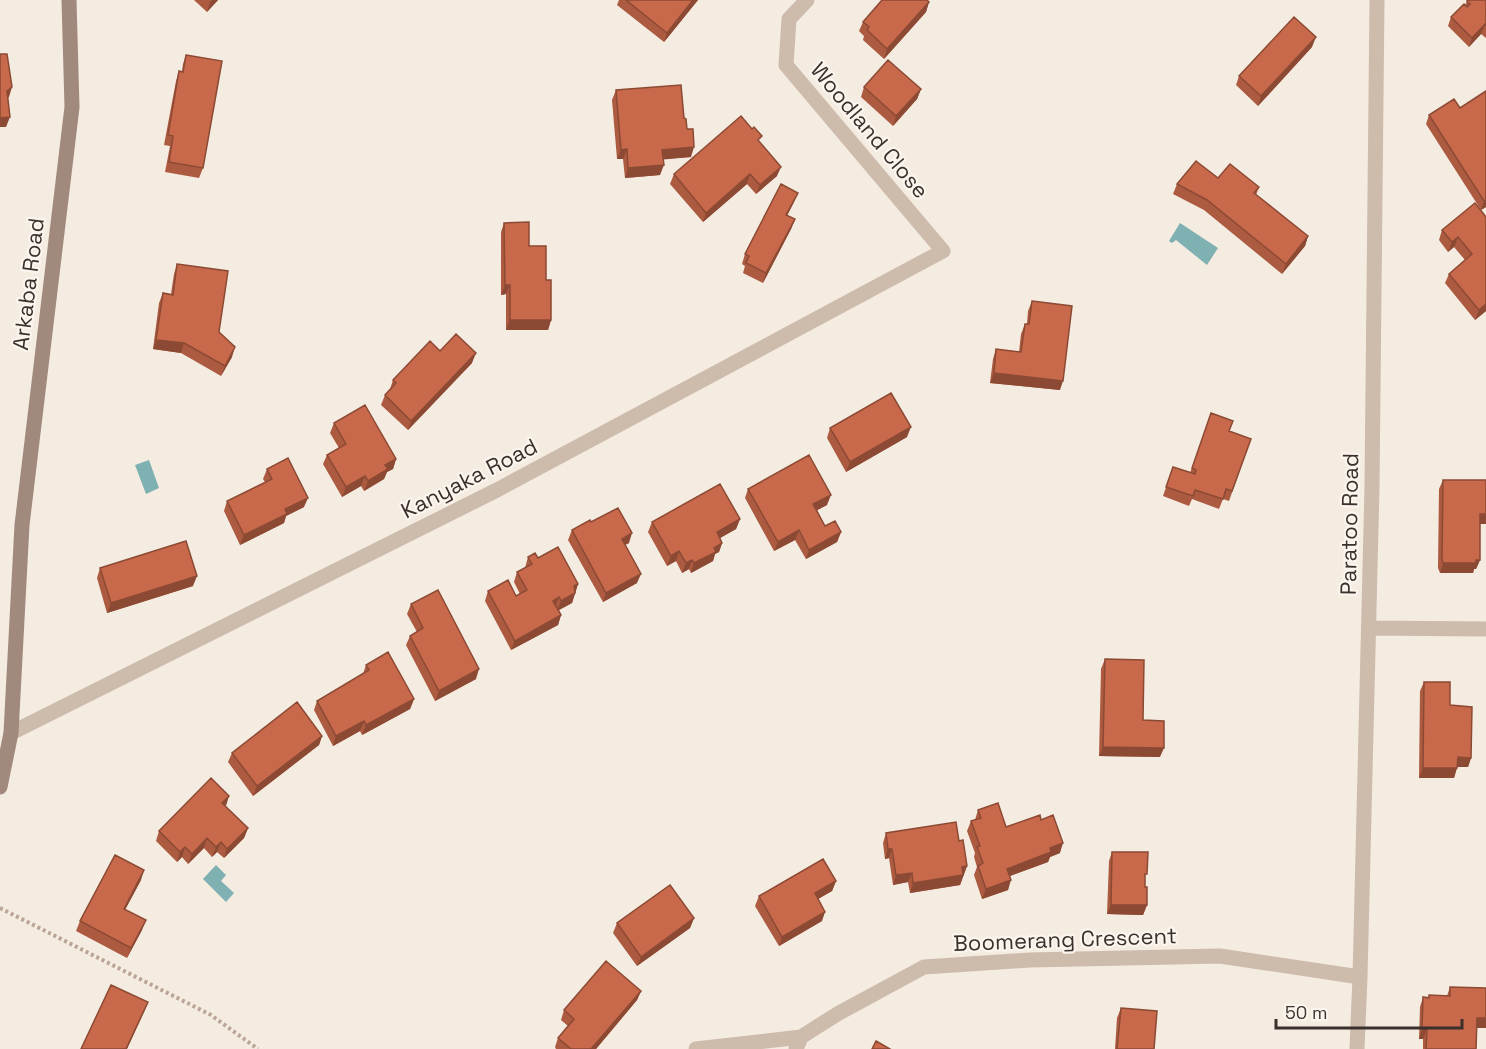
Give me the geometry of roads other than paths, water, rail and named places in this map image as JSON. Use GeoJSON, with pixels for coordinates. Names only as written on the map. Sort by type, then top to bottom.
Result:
{"type":"FeatureCollection","features":[{"type":"Feature","properties":{"kind":"street","name":"Arkaba Road"},"geometry":{"type":"LineString","coordinates":[[0,787],[11,733],[22,525],[72,107],[69,0]]}},
{"type":"Feature","properties":{"kind":"street","name":"Woodland Close"},"geometry":{"type":"LineString","coordinates":[[807,0],[789,19],[786,65],[943,251]]}},
{"type":"Feature","properties":{"kind":"street","name":"Paratoo Road"},"geometry":{"type":"LineString","coordinates":[[1357,1049],[1369,628],[1377,0]]}},
{"type":"Feature","properties":{"kind":"street","name":"Kanyaka Road"},"geometry":{"type":"LineString","coordinates":[[11,733],[497,490],[943,251]]}},
{"type":"Feature","properties":{"kind":"street"},"geometry":{"type":"LineString","coordinates":[[1369,628],[1486,629]]}},
{"type":"Feature","properties":{"kind":"street","name":"Boomerang Crescent"},"geometry":{"type":"LineString","coordinates":[[799,1043],[839,1013],[924,967],[1030,960],[1220,956],[1360,977]]}},
{"type":"Feature","properties":{"kind":"street"},"geometry":{"type":"LineString","coordinates":[[696,1049],[799,1043]]}},
{"type":"Feature","properties":{"kind":"water"},"geometry":{"type":"Polygon","coordinates":[[[1180,223],[1218,248],[1207,265],[1176,240],[1172,243],[1169,241],[1180,223]]]}},
{"type":"Feature","properties":{"kind":"water"},"geometry":{"type":"Polygon","coordinates":[[[149,460],[159,488],[146,494],[135,465],[149,460]]]}},
{"type":"Feature","properties":{"kind":"water"},"geometry":{"type":"Polygon","coordinates":[[[216,865],[226,875],[221,881],[234,893],[226,902],[203,879],[216,865]]]}}]}
